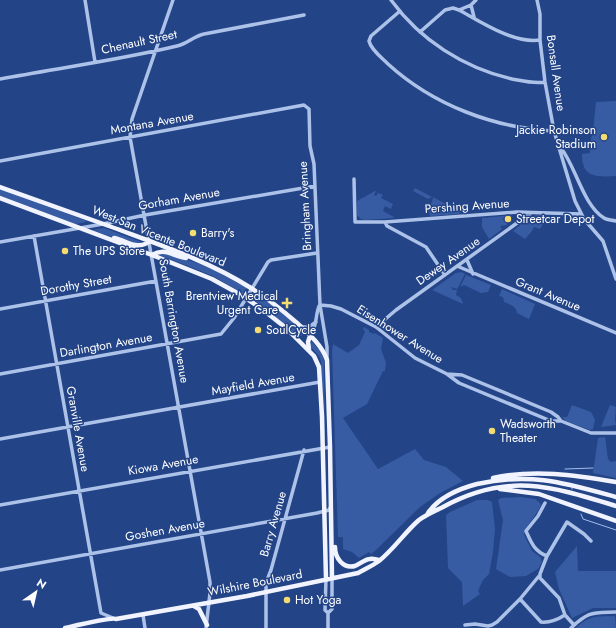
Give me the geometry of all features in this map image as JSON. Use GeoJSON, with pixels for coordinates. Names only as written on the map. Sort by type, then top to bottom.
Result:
{"type":"FeatureCollection","features":[{"type":"Feature","properties":{"kind":"main road","name":"West San Vicente Boulevard"},"geometry":{"type":"LineString","coordinates":[[0,187],[150,241],[219,270],[252,288],[283,311],[323,350],[327,360],[332,520],[332,578]]}},
{"type":"Feature","properties":{"kind":"main road","name":"West San Vicente Boulevard"},"geometry":{"type":"LineString","coordinates":[[0,198],[212,279],[246,298],[274,318],[309,350],[317,361],[320,382],[326,579]]}},
{"type":"Feature","properties":{"kind":"main road"},"geometry":{"type":"LineString","coordinates":[[100,236],[120,239],[139,246],[145,245],[150,241]]}},
{"type":"Feature","properties":{"kind":"main road"},"geometry":{"type":"LineString","coordinates":[[152,255],[158,251],[163,251],[181,257],[194,259]]}},
{"type":"Feature","properties":{"kind":"main road"},"geometry":{"type":"LineString","coordinates":[[296,338],[303,336],[302,328]]}},
{"type":"Feature","properties":{"kind":"main road"},"geometry":{"type":"LineString","coordinates":[[309,350],[308,342],[310,336]]}},
{"type":"Feature","properties":{"kind":"main road"},"geometry":{"type":"LineString","coordinates":[[469,486],[499,476],[535,474],[567,474],[616,482]]}},
{"type":"Feature","properties":{"kind":"main road","name":"Wilshire Boulevard"},"geometry":{"type":"LineString","coordinates":[[428,514],[434,504],[446,496],[469,486],[495,480],[526,478],[559,482],[616,497]]}},
{"type":"Feature","properties":{"kind":"main road","name":"Wilshire Boulevard"},"geometry":{"type":"LineString","coordinates":[[65,628],[83,626],[112,618],[116,619],[194,606],[358,573],[380,560],[413,525],[428,514],[464,497],[495,488],[522,485],[548,487],[616,506]]}},
{"type":"Feature","properties":{"kind":"main road"},"geometry":{"type":"LineString","coordinates":[[495,488],[539,494],[616,521]]}},
{"type":"Feature","properties":{"kind":"main road"},"geometry":{"type":"LineString","coordinates":[[332,520],[335,552],[342,563],[351,566],[360,564],[370,559],[380,560]]}},
{"type":"Feature","properties":{"kind":"main road"},"geometry":{"type":"LineString","coordinates":[[194,606],[199,609],[206,626]]}},
{"type":"Feature","properties":{"kind":"street"},"geometry":{"type":"LineString","coordinates":[[85,0],[95,62]]}},
{"type":"Feature","properties":{"kind":"street","name":"South Barrington Avenue"},"geometry":{"type":"LineString","coordinates":[[174,0],[132,119],[130,137],[150,241],[210,582],[206,626]]}},
{"type":"Feature","properties":{"kind":"street"},"geometry":{"type":"LineString","coordinates":[[391,0],[420,32],[453,56],[485,72],[519,80],[537,83],[545,82]]}},
{"type":"Feature","properties":{"kind":"street"},"geometry":{"type":"LineString","coordinates":[[459,10],[471,5],[476,0]]}},
{"type":"Feature","properties":{"kind":"street","name":"Bonsall Avenue"},"geometry":{"type":"LineString","coordinates":[[537,0],[540,14],[540,40],[545,82],[554,131],[581,214],[603,242],[616,279]]}},
{"type":"Feature","properties":{"kind":"street"},"geometry":{"type":"LineString","coordinates":[[471,5],[475,18]]}},
{"type":"Feature","properties":{"kind":"street"},"geometry":{"type":"LineString","coordinates":[[420,32],[446,10],[453,8],[494,29],[514,37],[540,40]]}},
{"type":"Feature","properties":{"kind":"street"},"geometry":{"type":"LineString","coordinates":[[400,11],[371,36],[369,41],[372,48],[403,76],[429,94],[469,113],[512,126],[554,131]]}},
{"type":"Feature","properties":{"kind":"street","name":"Chenault Street"},"geometry":{"type":"LineString","coordinates":[[0,79],[179,46],[194,37],[204,34],[304,15]]}},
{"type":"Feature","properties":{"kind":"street","name":"Montana Avenue"},"geometry":{"type":"LineString","coordinates":[[0,161],[304,105],[307,106]]}},
{"type":"Feature","properties":{"kind":"street","name":"Bringham Avenue"},"geometry":{"type":"LineString","coordinates":[[307,106],[309,109],[310,146],[314,164],[320,305],[327,347],[327,360]]}},
{"type":"Feature","properties":{"kind":"street"},"geometry":{"type":"LineString","coordinates":[[560,147],[595,210],[606,219],[616,221]]}},
{"type":"Feature","properties":{"kind":"street","name":"Pershing Avenue"},"geometry":{"type":"LineString","coordinates":[[354,179],[356,222],[385,222],[532,212],[581,214]]}},
{"type":"Feature","properties":{"kind":"street","name":"Gorham Avenue"},"geometry":{"type":"LineString","coordinates":[[0,242],[145,215],[315,186]]}},
{"type":"Feature","properties":{"kind":"street","name":"Dewey Avenue"},"geometry":{"type":"LineString","coordinates":[[376,327],[396,310],[532,212]]}},
{"type":"Feature","properties":{"kind":"street"},"geometry":{"type":"LineString","coordinates":[[385,222],[387,226],[426,247],[445,275]]}},
{"type":"Feature","properties":{"kind":"street","name":"Granville Avenue"},"geometry":{"type":"LineString","coordinates":[[34,236],[44,300],[101,613],[112,618]]}},
{"type":"Feature","properties":{"kind":"street","name":"Darlington Avenue"},"geometry":{"type":"LineString","coordinates":[[0,374],[223,333],[268,262],[271,260],[317,253]]}},
{"type":"Feature","properties":{"kind":"street"},"geometry":{"type":"LineString","coordinates":[[467,260],[473,274]]}},
{"type":"Feature","properties":{"kind":"street","name":"Grant Avenue"},"geometry":{"type":"LineString","coordinates":[[457,266],[616,333]]}},
{"type":"Feature","properties":{"kind":"street","name":"Dorothy Street"},"geometry":{"type":"LineString","coordinates":[[0,309],[156,281]]}},
{"type":"Feature","properties":{"kind":"street","name":"Bringham Avenue"},"geometry":{"type":"LineString","coordinates":[[310,336],[315,330],[320,305]]}},
{"type":"Feature","properties":{"kind":"street","name":"Eisenhower Avenue"},"geometry":{"type":"LineString","coordinates":[[320,305],[341,309],[376,327],[417,359],[447,374],[459,383],[551,422],[561,421],[591,433],[616,433]]}},
{"type":"Feature","properties":{"kind":"street"},"geometry":{"type":"LineString","coordinates":[[302,328],[309,327],[316,322]]}},
{"type":"Feature","properties":{"kind":"street","name":"Eisenhower Avenue"},"geometry":{"type":"LineString","coordinates":[[447,374],[462,375],[506,393],[551,412],[561,421]]}},
{"type":"Feature","properties":{"kind":"street","name":"Mayfield Avenue"},"geometry":{"type":"LineString","coordinates":[[0,439],[320,382]]}},
{"type":"Feature","properties":{"kind":"street"},"geometry":{"type":"LineString","coordinates":[[503,402],[506,393]]}},
{"type":"Feature","properties":{"kind":"street","name":"Kiowa Avenue"},"geometry":{"type":"LineString","coordinates":[[0,505],[304,450],[330,447]]}},
{"type":"Feature","properties":{"kind":"street","name":"Barry Avenue"},"geometry":{"type":"LineString","coordinates":[[266,628],[266,582],[271,570],[304,450]]}},
{"type":"Feature","properties":{"kind":"street"},"geometry":{"type":"LineString","coordinates":[[545,503],[538,516],[526,531],[533,547],[546,556]]}},
{"type":"Feature","properties":{"kind":"street"},"geometry":{"type":"LineString","coordinates":[[324,512],[329,510],[331,505]]}},
{"type":"Feature","properties":{"kind":"street","name":"Goshen Avenue"},"geometry":{"type":"LineString","coordinates":[[0,570],[324,512]]}},
{"type":"Feature","properties":{"kind":"street"},"geometry":{"type":"LineString","coordinates":[[465,625],[476,624],[488,626],[498,622],[539,576],[546,556],[567,522],[591,541]]}},
{"type":"Feature","properties":{"kind":"street"},"geometry":{"type":"LineString","coordinates":[[539,576],[559,598],[565,615],[572,627],[581,618],[593,612],[616,612]]}},
{"type":"Feature","properties":{"kind":"street"},"geometry":{"type":"LineString","coordinates":[[328,613],[332,609],[332,578]]}},
{"type":"Feature","properties":{"kind":"street"},"geometry":{"type":"LineString","coordinates":[[326,579],[325,610],[328,613],[328,628]]}},
{"type":"Feature","properties":{"kind":"street"},"geometry":{"type":"LineString","coordinates":[[520,599],[541,622],[546,623],[555,621],[565,615]]}},
{"type":"Feature","properties":{"kind":"street"},"geometry":{"type":"LineString","coordinates":[[143,615],[145,628]]}},
{"type":"Feature","properties":{"kind":"shaded area","name":"Jackie Robinson Stadium"},"geometry":{"type":"Polygon","coordinates":[[[616,101],[616,176],[596,176],[587,172],[584,168],[582,154],[590,153],[596,102],[616,101]]]}},
{"type":"Feature","properties":{"kind":"shaded area"},"geometry":{"type":"Polygon","coordinates":[[[415,188],[432,197],[428,199],[413,191],[415,188]]]}},
{"type":"Feature","properties":{"kind":"shaded area"},"geometry":{"type":"Polygon","coordinates":[[[0,189],[87,221],[76,224],[0,196],[0,189]]]}},
{"type":"Feature","properties":{"kind":"shaded area"},"geometry":{"type":"Polygon","coordinates":[[[375,191],[374,195],[376,196],[378,193],[383,195],[381,198],[393,204],[391,209],[385,206],[383,211],[394,217],[393,218],[365,220],[361,219],[357,215],[357,201],[375,191]]]}},
{"type":"Feature","properties":{"kind":"shaded area"},"geometry":{"type":"Polygon","coordinates":[[[433,197],[460,212],[459,214],[430,216],[429,211],[426,211],[432,202],[433,197]]]}},
{"type":"Feature","properties":{"kind":"shaded area"},"geometry":{"type":"Polygon","coordinates":[[[544,215],[546,219],[540,229],[534,227],[525,239],[513,231],[530,217],[544,215]]]}},
{"type":"Feature","properties":{"kind":"shaded area"},"geometry":{"type":"Polygon","coordinates":[[[504,216],[504,221],[507,221],[507,225],[500,226],[502,229],[489,239],[482,227],[482,218],[504,216]]]}},
{"type":"Feature","properties":{"kind":"shaded area"},"geometry":{"type":"Polygon","coordinates":[[[104,228],[144,243],[140,245],[92,230],[104,228]]]}},
{"type":"Feature","properties":{"kind":"shaded area"},"geometry":{"type":"Polygon","coordinates":[[[161,252],[207,267],[247,288],[244,294],[213,276],[157,254],[161,252]]]}},
{"type":"Feature","properties":{"kind":"shaded area"},"geometry":{"type":"Polygon","coordinates":[[[461,272],[465,274],[457,289],[451,287],[453,290],[457,290],[456,295],[461,298],[463,304],[432,290],[456,273],[461,272]]]}},
{"type":"Feature","properties":{"kind":"shaded area"},"geometry":{"type":"Polygon","coordinates":[[[466,275],[491,285],[488,292],[481,293],[464,285],[460,287],[466,275]]]}},
{"type":"Feature","properties":{"kind":"shaded area"},"geometry":{"type":"Polygon","coordinates":[[[502,289],[535,304],[529,319],[517,313],[514,307],[504,302],[503,297],[499,296],[502,289]]]}},
{"type":"Feature","properties":{"kind":"shaded area"},"geometry":{"type":"Polygon","coordinates":[[[253,293],[265,299],[285,316],[302,331],[302,336],[298,336],[251,298],[253,293]]]}},
{"type":"Feature","properties":{"kind":"shaded area"},"geometry":{"type":"Polygon","coordinates":[[[364,327],[369,330],[369,332],[375,333],[383,338],[381,349],[386,363],[385,371],[383,371],[367,404],[343,418],[378,469],[415,449],[424,460],[446,467],[463,481],[440,493],[420,507],[376,550],[371,554],[369,552],[359,558],[352,552],[343,549],[343,537],[338,537],[332,351],[333,344],[348,353],[359,345],[365,332],[363,329],[364,327]]]}},
{"type":"Feature","properties":{"kind":"shaded area"},"geometry":{"type":"Polygon","coordinates":[[[312,342],[321,352],[324,360],[325,439],[321,361],[319,356],[309,345],[312,342]]]}},
{"type":"Feature","properties":{"kind":"shaded area"},"geometry":{"type":"Polygon","coordinates":[[[572,405],[591,412],[595,420],[593,429],[590,430],[566,421],[562,417],[567,417],[572,405]]]}},
{"type":"Feature","properties":{"kind":"shaded area"},"geometry":{"type":"Polygon","coordinates":[[[610,405],[616,407],[616,425],[601,427],[610,405]]]}},
{"type":"Feature","properties":{"kind":"shaded area"},"geometry":{"type":"Polygon","coordinates":[[[605,437],[608,459],[611,462],[616,461],[616,478],[593,473],[598,438],[605,437]]]}},
{"type":"Feature","properties":{"kind":"shaded area"},"geometry":{"type":"Polygon","coordinates":[[[521,497],[535,499],[541,505],[527,527],[524,535],[532,551],[540,557],[542,562],[538,569],[526,576],[510,577],[496,569],[503,520],[498,500],[501,498],[521,497]]]}},
{"type":"Feature","properties":{"kind":"shaded area"},"geometry":{"type":"Polygon","coordinates":[[[477,500],[488,500],[492,502],[495,529],[493,552],[489,574],[483,580],[478,591],[480,594],[463,606],[462,582],[448,568],[446,515],[477,500]]]}},
{"type":"Feature","properties":{"kind":"shaded area"},"geometry":{"type":"Polygon","coordinates":[[[577,546],[578,571],[616,571],[616,608],[593,608],[572,618],[559,589],[555,572],[577,546]]]}},
{"type":"Feature","properties":{"kind":"shaded area"},"geometry":{"type":"Polygon","coordinates":[[[615,616],[616,628],[576,628],[590,618],[615,616]]]}},
{"type":"Feature","properties":{"kind":"waterway"},"geometry":{"type":"LineString","coordinates":[[565,469],[593,468]]}},
{"type":"Feature","properties":{"kind":"waterway"},"geometry":{"type":"LineString","coordinates":[[581,514],[583,519],[616,530]]}},
{"type":"Feature","properties":{"kind":"place","name":"Jackie Robinson Stadium"},"geometry":{"type":"Point","coordinates":[604,137]}},
{"type":"Feature","properties":{"kind":"place","name":"Streetcar Depot"},"geometry":{"type":"Point","coordinates":[508,219]}},
{"type":"Feature","properties":{"kind":"place","name":"Barry's"},"geometry":{"type":"Point","coordinates":[193,233]}},
{"type":"Feature","properties":{"kind":"place","name":"The UPS Store"},"geometry":{"type":"Point","coordinates":[65,251]}},
{"type":"Feature","properties":{"kind":"place","name":"Brentview Medical Urgent Care"},"geometry":{"type":"Point","coordinates":[287,303]}},
{"type":"Feature","properties":{"kind":"place","name":"SoulCycle"},"geometry":{"type":"Point","coordinates":[258,330]}},
{"type":"Feature","properties":{"kind":"place","name":"Wadsworth Theater"},"geometry":{"type":"Point","coordinates":[492,431]}},
{"type":"Feature","properties":{"kind":"place","name":"Hot Yoga"},"geometry":{"type":"Point","coordinates":[287,600]}}]}
